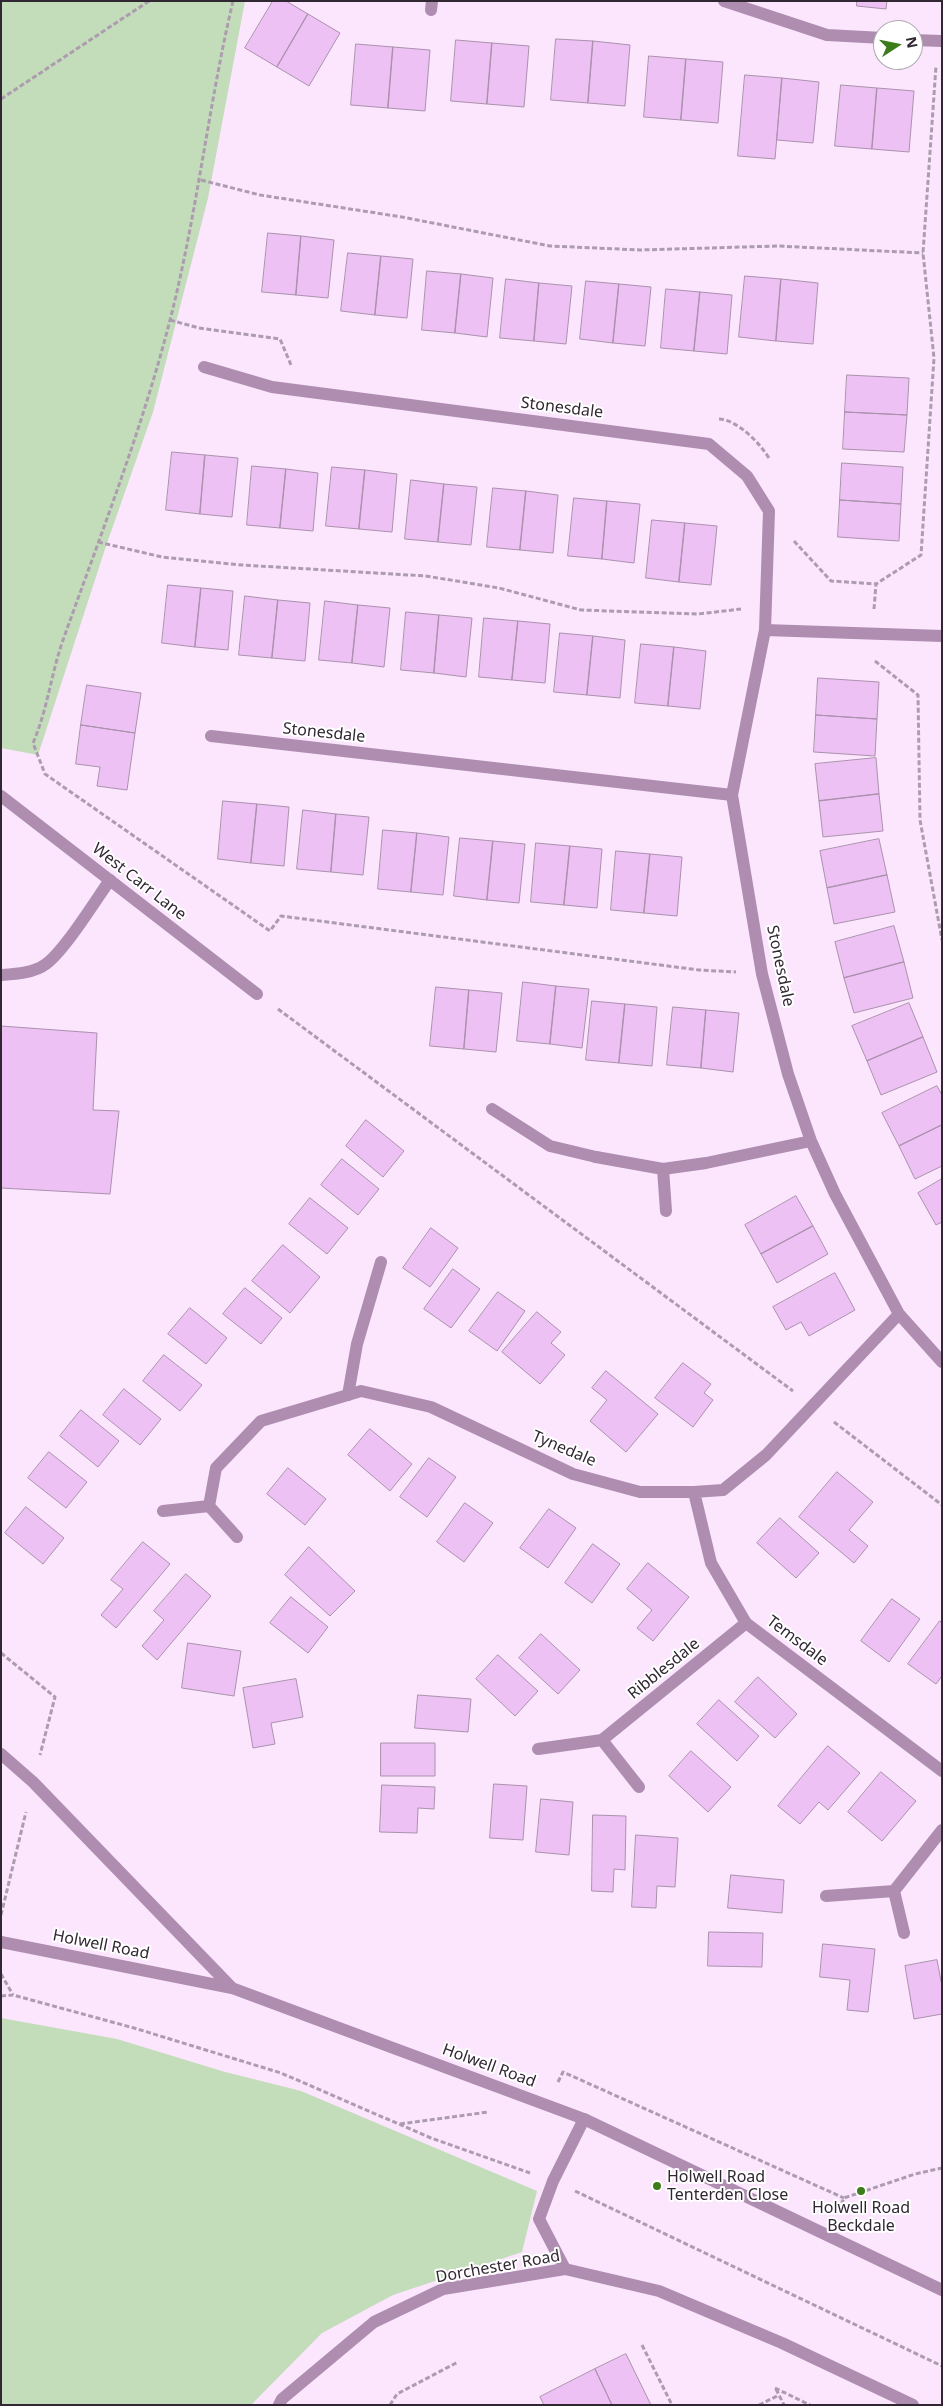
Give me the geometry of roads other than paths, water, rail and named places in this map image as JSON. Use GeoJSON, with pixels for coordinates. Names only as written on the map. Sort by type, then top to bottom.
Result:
{"type":"FeatureCollection","features":[{"type":"Feature","properties":{"kind":"street"},"geometry":{"type":"LineString","coordinates":[[724,1],[827,35],[873,37]]}},
{"type":"Feature","properties":{"kind":"street"},"geometry":{"type":"LineString","coordinates":[[923,40],[940,41]]}},
{"type":"Feature","properties":{"kind":"street","name":"Stonesdale"},"geometry":{"type":"LineString","coordinates":[[204,367],[272,387],[709,444],[747,476],[769,511],[765,630],[732,794],[762,974],[788,1074],[811,1141],[840,1203],[899,1314],[942,1362]]}},
{"type":"Feature","properties":{"kind":"street"},"geometry":{"type":"LineString","coordinates":[[765,630],[942,636]]}},
{"type":"Feature","properties":{"kind":"street","name":"Stonesdale"},"geometry":{"type":"LineString","coordinates":[[211,736],[732,794]]}},
{"type":"Feature","properties":{"kind":"street","name":"West Carr Lane"},"geometry":{"type":"LineString","coordinates":[[1,796],[257,994]]}},
{"type":"Feature","properties":{"kind":"street"},"geometry":{"type":"LineString","coordinates":[[1,975],[21,974],[46,964],[110,880]]}},
{"type":"Feature","properties":{"kind":"street"},"geometry":{"type":"LineString","coordinates":[[492,1109],[550,1146],[596,1157],[663,1169],[706,1163],[811,1141]]}},
{"type":"Feature","properties":{"kind":"street"},"geometry":{"type":"LineString","coordinates":[[663,1169],[666,1211]]}},
{"type":"Feature","properties":{"kind":"street"},"geometry":{"type":"LineString","coordinates":[[348,1395],[357,1344],[382,1262]]}},
{"type":"Feature","properties":{"kind":"street","name":"Tynedale"},"geometry":{"type":"LineString","coordinates":[[209,1506],[216,1468],[261,1421],[361,1391],[432,1407],[573,1474],[640,1492],[723,1490],[766,1455],[899,1314]]}},
{"type":"Feature","properties":{"kind":"street","name":"Temsdale"},"geometry":{"type":"LineString","coordinates":[[694,1492],[711,1563],[746,1623],[942,1771]]}},
{"type":"Feature","properties":{"kind":"street"},"geometry":{"type":"LineString","coordinates":[[163,1511],[209,1506],[237,1537]]}},
{"type":"Feature","properties":{"kind":"street","name":"Ribblesdale"},"geometry":{"type":"LineString","coordinates":[[602,1740],[746,1623]]}},
{"type":"Feature","properties":{"kind":"street"},"geometry":{"type":"LineString","coordinates":[[538,1749],[602,1740],[639,1787]]}},
{"type":"Feature","properties":{"kind":"street"},"geometry":{"type":"LineString","coordinates":[[1,1754],[33,1782],[232,1988]]}},
{"type":"Feature","properties":{"kind":"street"},"geometry":{"type":"LineString","coordinates":[[826,1896],[894,1891],[942,1830]]}},
{"type":"Feature","properties":{"kind":"street"},"geometry":{"type":"LineString","coordinates":[[894,1891],[904,1933]]}},
{"type":"Feature","properties":{"kind":"street","name":"Holwell Road"},"geometry":{"type":"LineString","coordinates":[[1,1942],[232,1988],[546,2104],[584,2119],[942,2290]]}},
{"type":"Feature","properties":{"kind":"street"},"geometry":{"type":"LineString","coordinates":[[565,2269],[539,2219],[553,2181],[584,2119]]}},
{"type":"Feature","properties":{"kind":"street","name":"Dorchester Road"},"geometry":{"type":"LineString","coordinates":[[279,2405],[282,2399],[374,2322],[443,2289],[565,2269],[659,2292],[782,2343],[913,2405]]}},
{"type":"Feature","properties":{"kind":"place","name":"Holwell Road Tenterden Close"},"geometry":{"type":"Point","coordinates":[657,2186]}},
{"type":"Feature","properties":{"kind":"place","name":"Holwell Road Beckdale"},"geometry":{"type":"Point","coordinates":[861,2191]}}]}
